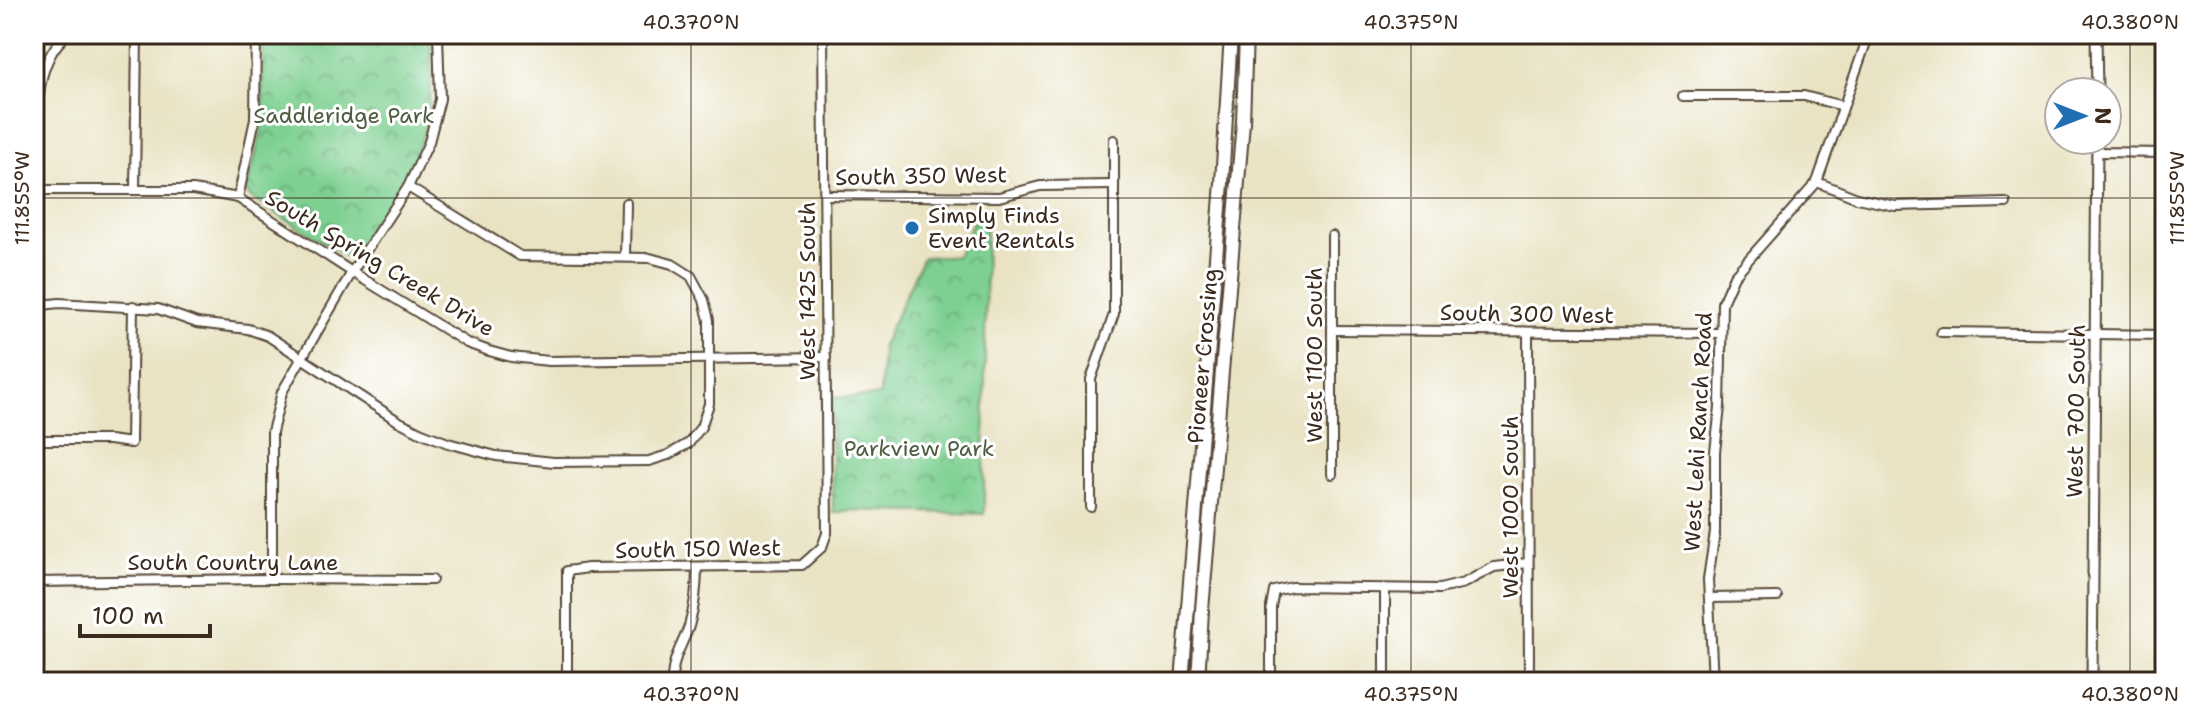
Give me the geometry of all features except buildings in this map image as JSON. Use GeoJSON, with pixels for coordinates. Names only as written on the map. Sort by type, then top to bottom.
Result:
{"type":"FeatureCollection","features":[{"type":"Feature","properties":{"kind":"highway","name":"Pioneer Crossing"},"geometry":{"type":"LineString","coordinates":[[1182,682],[1224,167],[1231,34]]}},
{"type":"Feature","properties":{"kind":"highway","name":"Pioneer Crossing"},"geometry":{"type":"LineString","coordinates":[[1198,682],[1243,122],[1246,34]]}},
{"type":"Feature","properties":{"kind":"street"},"geometry":{"type":"LineString","coordinates":[[135,190],[137,34]]}},
{"type":"Feature","properties":{"kind":"street"},"geometry":{"type":"LineString","coordinates":[[238,198],[255,119],[256,34]]}},
{"type":"Feature","properties":{"kind":"street"},"geometry":{"type":"LineString","coordinates":[[272,579],[272,432],[282,392],[352,272],[408,187],[429,142],[440,99],[438,34]]}},
{"type":"Feature","properties":{"kind":"street","name":"West 1425 South"},"geometry":{"type":"LineString","coordinates":[[822,547],[827,533],[823,34]]}},
{"type":"Feature","properties":{"kind":"street","name":"West Lehi Ranch Road"},"geometry":{"type":"LineString","coordinates":[[1713,682],[1708,579],[1715,532],[1715,452],[1720,407],[1722,303],[1734,276],[1817,182],[1869,34]]}},
{"type":"Feature","properties":{"kind":"street"},"geometry":{"type":"LineString","coordinates":[[2096,34],[2097,76]]}},
{"type":"Feature","properties":{"kind":"street"},"geometry":{"type":"LineString","coordinates":[[37,190],[38,93],[47,62],[64,37]]}},
{"type":"Feature","properties":{"kind":"street"},"geometry":{"type":"LineString","coordinates":[[1683,96],[1804,96],[1843,106]]}},
{"type":"Feature","properties":{"kind":"street"},"geometry":{"type":"LineString","coordinates":[[1091,507],[1091,379],[1114,314],[1114,140]]}},
{"type":"Feature","properties":{"kind":"street"},"geometry":{"type":"LineString","coordinates":[[2123,152],[2165,153]]}},
{"type":"Feature","properties":{"kind":"street","name":"West 700 South"},"geometry":{"type":"LineString","coordinates":[[2092,682],[2097,156]]}},
{"type":"Feature","properties":{"kind":"street"},"geometry":{"type":"LineString","coordinates":[[1817,182],[1857,198],[1895,206],[2006,203]]}},
{"type":"Feature","properties":{"kind":"street","name":"South 350 West"},"geometry":{"type":"LineString","coordinates":[[825,195],[999,197],[1040,186],[1113,185]]}},
{"type":"Feature","properties":{"kind":"street"},"geometry":{"type":"LineString","coordinates":[[34,306],[59,303],[133,306],[158,309],[197,323],[248,329],[268,336],[422,433],[496,456],[554,462],[649,461],[689,443],[701,427],[709,404],[709,320],[704,300],[691,276],[672,264],[650,258],[520,256],[408,187]]}},
{"type":"Feature","properties":{"kind":"street","name":"South Spring Creek Drive"},"geometry":{"type":"LineString","coordinates":[[37,190],[193,190],[238,198],[467,343],[511,357],[549,361],[826,357]]}},
{"type":"Feature","properties":{"kind":"street"},"geometry":{"type":"LineString","coordinates":[[625,257],[626,203]]}},
{"type":"Feature","properties":{"kind":"street","name":"West 1100 South"},"geometry":{"type":"LineString","coordinates":[[1332,236],[1332,474]]}},
{"type":"Feature","properties":{"kind":"street"},"geometry":{"type":"LineString","coordinates":[[34,440],[131,443],[133,306]]}},
{"type":"Feature","properties":{"kind":"street","name":"South 300 West"},"geometry":{"type":"LineString","coordinates":[[1332,330],[1721,333]]}},
{"type":"Feature","properties":{"kind":"street","name":"West 1000 South"},"geometry":{"type":"LineString","coordinates":[[1528,332],[1529,682]]}},
{"type":"Feature","properties":{"kind":"street"},"geometry":{"type":"LineString","coordinates":[[1941,332],[2165,335]]}},
{"type":"Feature","properties":{"kind":"street","name":"South 150 West"},"geometry":{"type":"LineString","coordinates":[[567,682],[567,571],[588,568],[802,565],[822,547]]}},
{"type":"Feature","properties":{"kind":"street"},"geometry":{"type":"LineString","coordinates":[[1271,682],[1271,607],[1274,591],[1292,587],[1440,589],[1464,583],[1494,567],[1528,563]]}},
{"type":"Feature","properties":{"kind":"street"},"geometry":{"type":"LineString","coordinates":[[672,682],[675,658],[688,628],[697,590],[697,567]]}},
{"type":"Feature","properties":{"kind":"street","name":"South Country Lane"},"geometry":{"type":"LineString","coordinates":[[34,582],[432,580]]}},
{"type":"Feature","properties":{"kind":"street"},"geometry":{"type":"LineString","coordinates":[[1385,589],[1385,682]]}},
{"type":"Feature","properties":{"kind":"street"},"geometry":{"type":"LineString","coordinates":[[1709,598],[1777,597]]}},
{"type":"Feature","properties":{"kind":"green space","name":"Saddleridge Park"},"geometry":{"type":"Polygon","coordinates":[[[264,34],[430,34],[431,93],[420,145],[395,194],[355,255],[346,256],[252,199],[246,192],[261,133],[264,34]]]}},
{"type":"Feature","properties":{"kind":"green space","name":"Parkview Park"},"geometry":{"type":"Polygon","coordinates":[[[979,208],[986,208],[984,514],[850,510],[833,513],[831,398],[880,396],[882,346],[923,257],[957,256],[979,208]]]}},
{"type":"Feature","properties":{"kind":"place","name":"Simply Finds Event Rentals"},"geometry":{"type":"Point","coordinates":[912,228]}}]}
